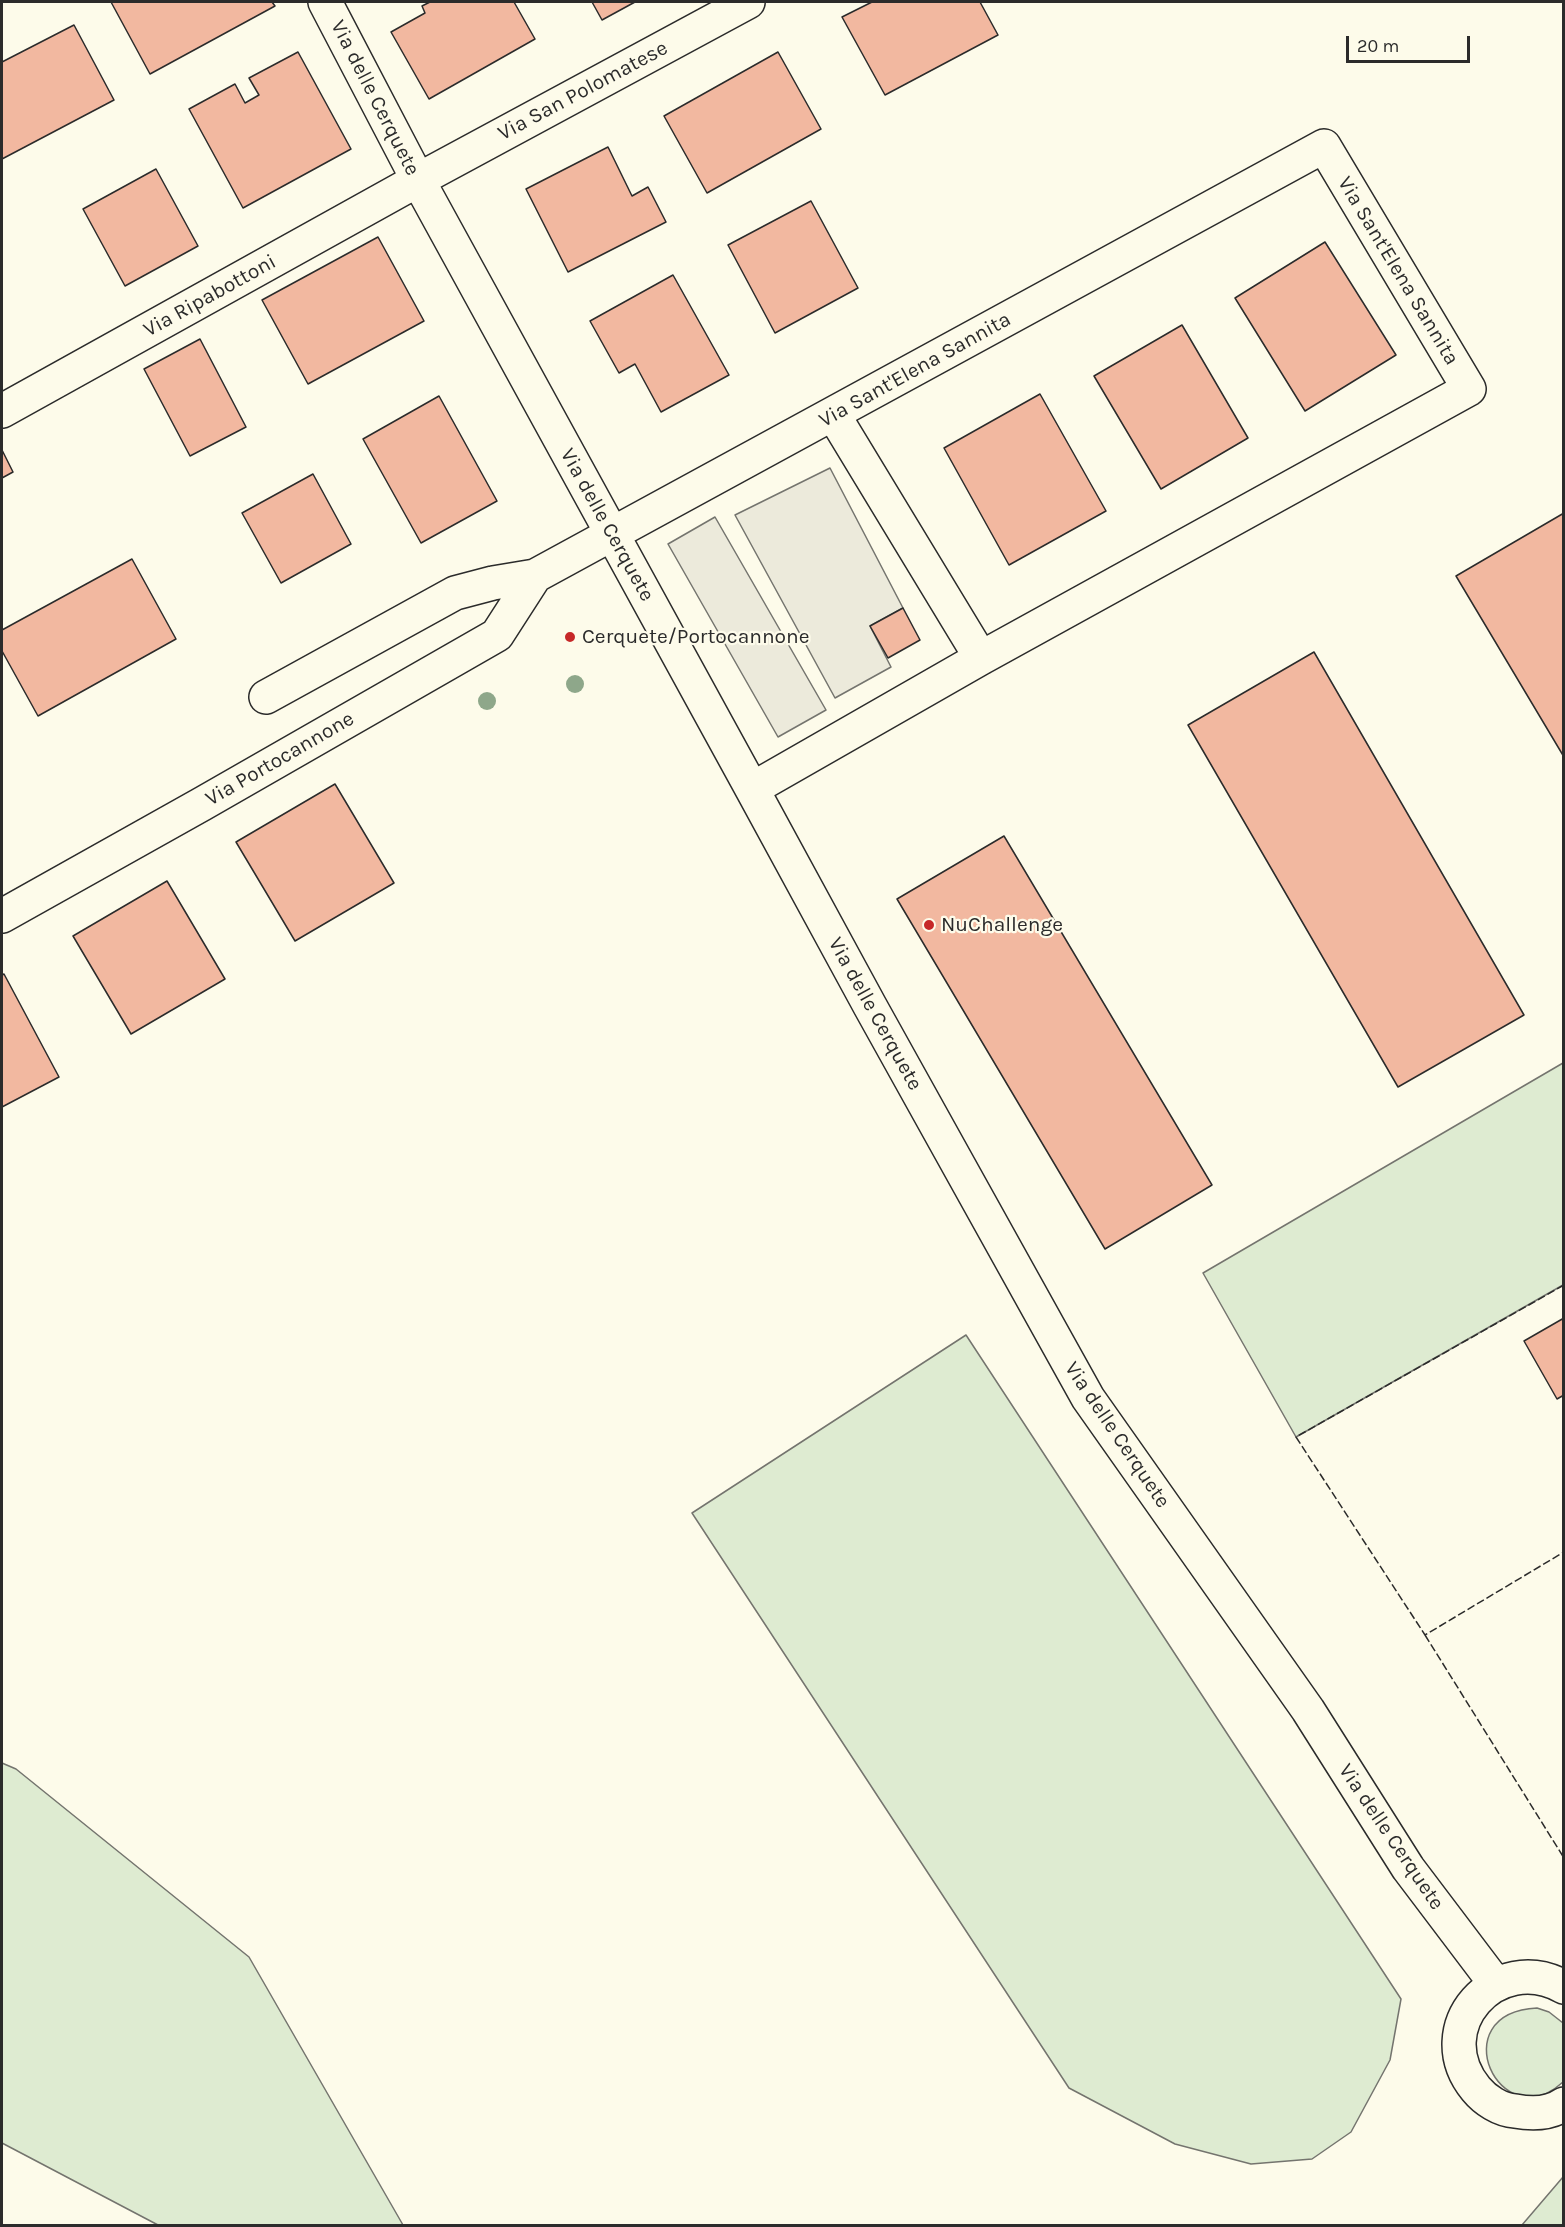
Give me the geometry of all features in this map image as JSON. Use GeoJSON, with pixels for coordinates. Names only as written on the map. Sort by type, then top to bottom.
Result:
{"type":"FeatureCollection","features":[{"type":"Feature","properties":{"kind":"street","name":"Via delle Cerquete"},"geometry":{"type":"LineString","coordinates":[[325,2],[417,180],[1088,1398],[1308,1710],[1408,1868],[1495,1983]]}},
{"type":"Feature","properties":{"kind":"street","name":"Via San Polomatese"},"geometry":{"type":"LineString","coordinates":[[417,180],[748,2]]}},
{"type":"Feature","properties":{"kind":"street","name":"Via Sant'Elena Sannita"},"geometry":{"type":"LineString","coordinates":[[612,535],[1324,146],[1468,389],[981,658],[752,789]]}},
{"type":"Feature","properties":{"kind":"street","name":"Via Ripabottoni"},"geometry":{"type":"LineString","coordinates":[[2,411],[417,180]]}},
{"type":"Feature","properties":{"kind":"street"},"geometry":{"type":"LineString","coordinates":[[833,414],[981,658]]}},
{"type":"Feature","properties":{"kind":"street","name":"Via Portocannone"},"geometry":{"type":"LineString","coordinates":[[266,697],[455,593],[535,576],[612,535]]}},
{"type":"Feature","properties":{"kind":"street","name":"Via Portocannone"},"geometry":{"type":"LineString","coordinates":[[2,916],[496,635],[535,576]]}},
{"type":"Feature","properties":{"kind":"street"},"geometry":{"type":"LineString","coordinates":[[1563,1987],[1549,1978],[1521,1976],[1495,1983],[1474,2001],[1461,2024],[1459,2051],[1466,2077],[1484,2098],[1507,2110],[1534,2114],[1563,2104]]}},
{"type":"Feature","properties":{"kind":"green space"},"geometry":{"type":"Polygon","coordinates":[[[1563,1063],[1563,1285],[1296,1437],[1203,1273],[1563,1063]]]}},
{"type":"Feature","properties":{"kind":"green space"},"geometry":{"type":"Polygon","coordinates":[[[966,1335],[1401,1999],[1390,2060],[1351,2132],[1312,2159],[1251,2164],[1175,2144],[1069,2088],[692,1513],[966,1335]]]}},
{"type":"Feature","properties":{"kind":"green space"},"geometry":{"type":"Polygon","coordinates":[[[2,1763],[16,1769],[249,1957],[403,2225],[158,2225],[2,2143],[2,1763]]]}},
{"type":"Feature","properties":{"kind":"green space"},"geometry":{"type":"Polygon","coordinates":[[[1537,2008],[1549,2012],[1563,2023],[1563,2082],[1540,2096],[1519,2096],[1502,2085],[1490,2069],[1486,2049],[1492,2030],[1508,2015],[1537,2008]]]}},
{"type":"Feature","properties":{"kind":"green space"},"geometry":{"type":"Polygon","coordinates":[[[1563,2177],[1563,2225],[1522,2225],[1563,2177]]]}},
{"type":"Feature","properties":{"kind":"shaded area"},"geometry":{"type":"Polygon","coordinates":[[[830,468],[903,608],[870,626],[891,667],[835,698],[735,515],[830,468]]]}},
{"type":"Feature","properties":{"kind":"shaded area"},"geometry":{"type":"Polygon","coordinates":[[[715,517],[826,710],[778,737],[668,544],[715,517]]]}},
{"type":"Feature","properties":{"kind":"building"},"geometry":{"type":"Polygon","coordinates":[[[111,2],[272,2],[275,6],[150,74],[111,2]]]}},
{"type":"Feature","properties":{"kind":"building"},"geometry":{"type":"Polygon","coordinates":[[[430,2],[514,2],[535,39],[429,99],[391,32],[425,13],[422,6],[430,2]]]}},
{"type":"Feature","properties":{"kind":"building"},"geometry":{"type":"Polygon","coordinates":[[[592,2],[635,2],[602,20],[592,2]]]}},
{"type":"Feature","properties":{"kind":"building"},"geometry":{"type":"Polygon","coordinates":[[[872,2],[980,2],[998,35],[885,95],[842,17],[872,2]]]}},
{"type":"Feature","properties":{"kind":"building"},"geometry":{"type":"Polygon","coordinates":[[[74,25],[114,100],[2,159],[2,62],[74,25]]]}},
{"type":"Feature","properties":{"kind":"building"},"geometry":{"type":"Polygon","coordinates":[[[298,52],[351,149],[243,208],[189,109],[235,84],[245,103],[259,95],[249,78],[298,52]]]}},
{"type":"Feature","properties":{"kind":"building"},"geometry":{"type":"Polygon","coordinates":[[[778,52],[821,129],[707,193],[664,116],[778,52]]]}},
{"type":"Feature","properties":{"kind":"building"},"geometry":{"type":"Polygon","coordinates":[[[608,147],[632,196],[648,187],[666,222],[568,272],[526,189],[608,147]]]}},
{"type":"Feature","properties":{"kind":"building"},"geometry":{"type":"Polygon","coordinates":[[[156,169],[198,246],[125,286],[83,209],[156,169]]]}},
{"type":"Feature","properties":{"kind":"building"},"geometry":{"type":"Polygon","coordinates":[[[811,201],[858,288],[775,333],[728,245],[811,201]]]}},
{"type":"Feature","properties":{"kind":"building"},"geometry":{"type":"Polygon","coordinates":[[[378,237],[424,321],[308,384],[262,300],[378,237]]]}},
{"type":"Feature","properties":{"kind":"building"},"geometry":{"type":"Polygon","coordinates":[[[1325,242],[1396,355],[1305,411],[1235,298],[1325,242]]]}},
{"type":"Feature","properties":{"kind":"building"},"geometry":{"type":"Polygon","coordinates":[[[673,275],[729,375],[661,412],[635,364],[619,373],[590,321],[673,275]]]}},
{"type":"Feature","properties":{"kind":"building"},"geometry":{"type":"Polygon","coordinates":[[[1182,325],[1248,438],[1161,489],[1094,376],[1182,325]]]}},
{"type":"Feature","properties":{"kind":"building"},"geometry":{"type":"Polygon","coordinates":[[[200,339],[246,427],[190,456],[144,369],[200,339]]]}},
{"type":"Feature","properties":{"kind":"building"},"geometry":{"type":"Polygon","coordinates":[[[1040,394],[1106,511],[1009,565],[944,448],[1040,394]]]}},
{"type":"Feature","properties":{"kind":"building"},"geometry":{"type":"Polygon","coordinates":[[[439,396],[497,501],[421,543],[363,439],[439,396]]]}},
{"type":"Feature","properties":{"kind":"building"},"geometry":{"type":"Polygon","coordinates":[[[2,450],[13,472],[2,478],[2,450]]]}},
{"type":"Feature","properties":{"kind":"building"},"geometry":{"type":"Polygon","coordinates":[[[313,474],[351,544],[281,583],[242,513],[313,474]]]}},
{"type":"Feature","properties":{"kind":"building"},"geometry":{"type":"Polygon","coordinates":[[[1564,513],[1564,757],[1456,576],[1564,513]]]}},
{"type":"Feature","properties":{"kind":"building"},"geometry":{"type":"Polygon","coordinates":[[[132,559],[176,639],[38,716],[2,651],[2,630],[132,559]]]}},
{"type":"Feature","properties":{"kind":"building"},"geometry":{"type":"Polygon","coordinates":[[[903,608],[920,640],[888,658],[870,626],[903,608]]]}},
{"type":"Feature","properties":{"kind":"building"},"geometry":{"type":"Polygon","coordinates":[[[1314,652],[1524,1015],[1398,1087],[1188,725],[1314,652]]]}},
{"type":"Feature","properties":{"kind":"building"},"geometry":{"type":"Polygon","coordinates":[[[335,784],[394,883],[295,941],[236,842],[335,784]]]}},
{"type":"Feature","properties":{"kind":"building"},"geometry":{"type":"Polygon","coordinates":[[[1004,836],[1212,1185],[1105,1249],[897,899],[1004,836]]]}},
{"type":"Feature","properties":{"kind":"building"},"geometry":{"type":"Polygon","coordinates":[[[167,881],[225,979],[131,1034],[73,936],[167,881]]]}},
{"type":"Feature","properties":{"kind":"building"},"geometry":{"type":"Polygon","coordinates":[[[4,974],[59,1077],[2,1107],[2,975],[4,974]]]}},
{"type":"Feature","properties":{"kind":"building"},"geometry":{"type":"Polygon","coordinates":[[[1564,1318],[1564,1395],[1557,1399],[1524,1341],[1564,1318]]]}},
{"type":"Feature","properties":{"kind":"fence"},"geometry":{"type":"LineString","coordinates":[[1564,1285],[1296,1437],[1425,1635],[1564,1552]]}},
{"type":"Feature","properties":{"kind":"fence"},"geometry":{"type":"LineString","coordinates":[[1425,1635],[1564,1858]]}},
{"type":"Feature","properties":{"kind":"place","name":"Cerquete/Portocannone"},"geometry":{"type":"Point","coordinates":[570,637]}},
{"type":"Feature","properties":{"kind":"place","name":"NuChallenge"},"geometry":{"type":"Point","coordinates":[929,925]}}]}
